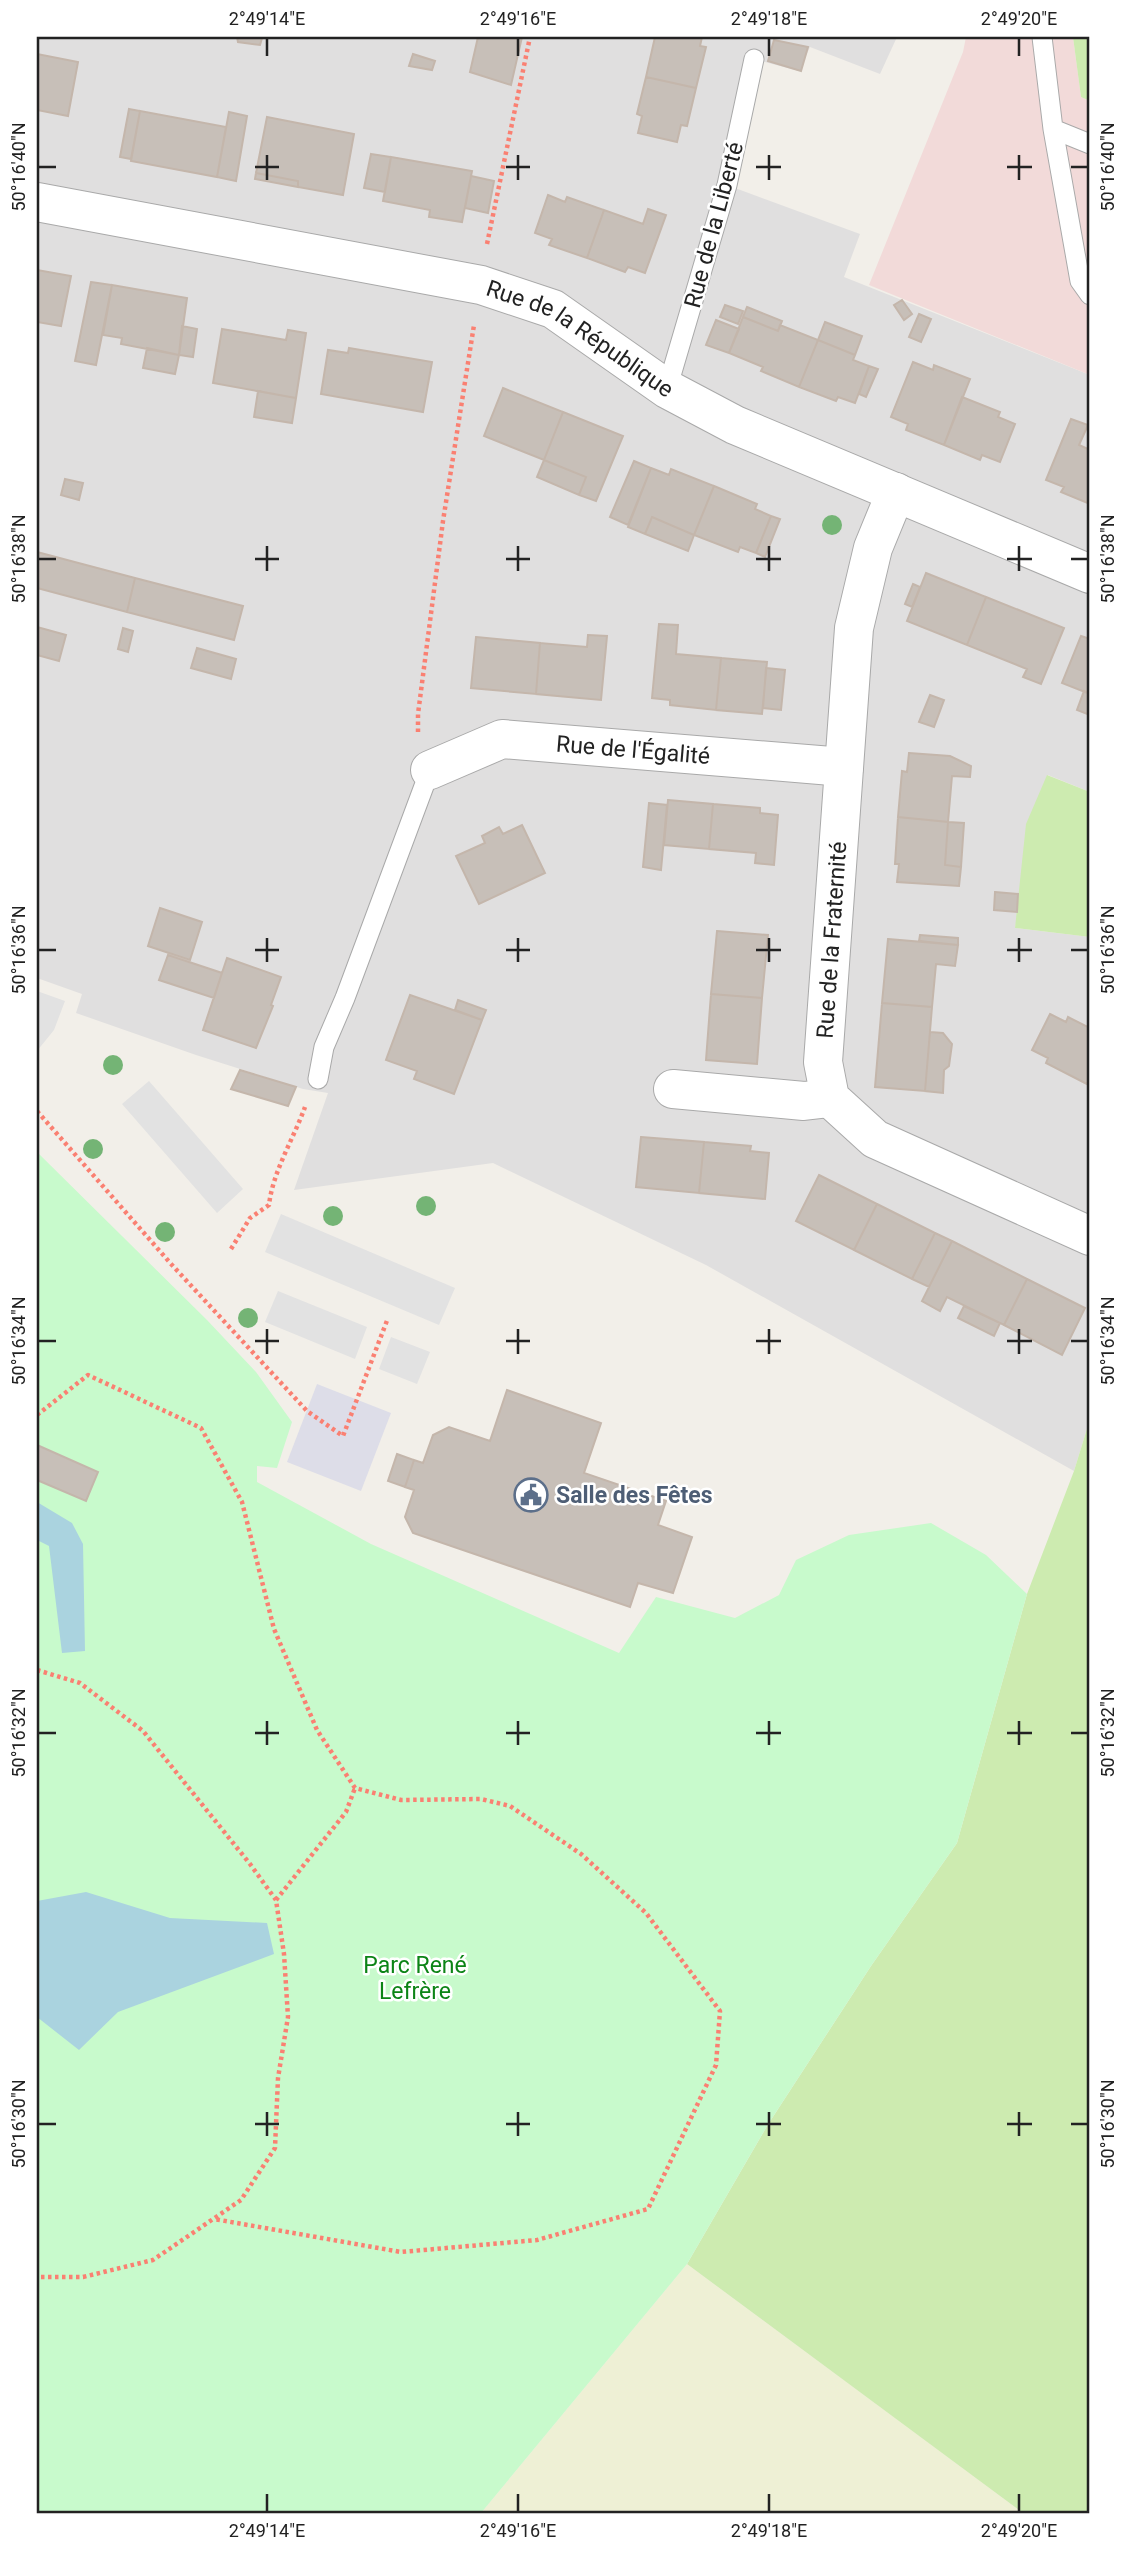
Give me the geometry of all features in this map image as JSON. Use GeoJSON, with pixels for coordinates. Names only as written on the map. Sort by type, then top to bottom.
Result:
{"type":"FeatureCollection","features":[{"type":"Feature","properties":{"kind":"street","name":"Rue de la République"},"geometry":{"type":"LineString","coordinates":[[37,202],[481,285],[554,309],[667,389],[734,425],[1090,574]]}},
{"type":"Feature","properties":{"kind":"street","name":"Rue de la Fraternité"},"geometry":{"type":"LineString","coordinates":[[830,1098],[823,1062],[854,628],[873,548],[896,492]]}},
{"type":"Feature","properties":{"kind":"street","name":"Rue de l'Égalité"},"geometry":{"type":"LineString","coordinates":[[430,769],[502,738],[844,767]]}},
{"type":"Feature","properties":{"kind":"street"},"geometry":{"type":"LineString","coordinates":[[673,1089],[804,1101],[830,1098],[875,1139],[1090,1236]]}},
{"type":"Feature","properties":{"kind":"lane"},"geometry":{"type":"LineString","coordinates":[[1042,37],[1053,129],[1080,281],[1090,295]]}},
{"type":"Feature","properties":{"kind":"lane","name":"Rue de la Liberté"},"geometry":{"type":"LineString","coordinates":[[667,389],[727,185],[754,59]]}},
{"type":"Feature","properties":{"kind":"lane"},"geometry":{"type":"LineString","coordinates":[[1053,129],[1090,144]]}},
{"type":"Feature","properties":{"kind":"lane"},"geometry":{"type":"LineString","coordinates":[[318,1079],[324,1047],[345,998],[430,769]]}},
{"type":"Feature","properties":{"kind":"path"},"geometry":{"type":"LineString","coordinates":[[430,769],[418,735],[418,714],[443,521],[484,260],[530,37]]}},
{"type":"Feature","properties":{"kind":"path"},"geometry":{"type":"LineString","coordinates":[[231,1248],[250,1218],[269,1205],[271,1183],[293,1140],[318,1079]]}},
{"type":"Feature","properties":{"kind":"path"},"geometry":{"type":"LineString","coordinates":[[37,1111],[307,1411],[343,1436],[388,1318]]}},
{"type":"Feature","properties":{"kind":"path"},"geometry":{"type":"LineString","coordinates":[[37,1415],[88,1375],[201,1428],[242,1502],[279,1640],[317,1730],[355,1788],[401,1800],[481,1799],[510,1807],[582,1854],[646,1913],[720,2011],[716,2065],[648,2209],[537,2240],[401,2252],[214,2218]]}},
{"type":"Feature","properties":{"kind":"path"},"geometry":{"type":"LineString","coordinates":[[37,1670],[80,1683],[143,1731],[250,1864],[276,1900],[284,1954],[288,2017],[278,2078],[275,2148],[241,2200],[153,2260],[83,2277],[37,2277]]}},
{"type":"Feature","properties":{"kind":"path"},"geometry":{"type":"LineString","coordinates":[[276,1900],[346,1812],[355,1788]]}},
{"type":"Feature","properties":{"kind":"shaded area"},"geometry":{"type":"Polygon","coordinates":[[[37,37],[897,37],[880,74],[810,47],[799,71],[754,59],[727,185],[860,234],[844,277],[1090,375],[1090,792],[1048,775],[1015,928],[1090,937],[1090,1419],[1074,1471],[706,1265],[493,1163],[294,1190],[328,1093],[303,1089],[76,1013],[82,994],[37,978],[37,37]]]}},
{"type":"Feature","properties":{"kind":"shaded area"},"geometry":{"type":"Polygon","coordinates":[[[966,37],[1073,37],[1081,97],[1090,101],[1090,375],[869,285],[963,52],[966,37]]]}},
{"type":"Feature","properties":{"kind":"shaded area"},"geometry":{"type":"Polygon","coordinates":[[[37,991],[65,1001],[54,1030],[37,1051],[37,991]]]}},
{"type":"Feature","properties":{"kind":"shaded area"},"geometry":{"type":"Polygon","coordinates":[[[149,1081],[243,1189],[217,1213],[122,1104],[149,1081]]]}},
{"type":"Feature","properties":{"kind":"shaded area"},"geometry":{"type":"Polygon","coordinates":[[[281,1214],[455,1288],[439,1325],[265,1252],[281,1214]]]}},
{"type":"Feature","properties":{"kind":"shaded area"},"geometry":{"type":"Polygon","coordinates":[[[278,1291],[367,1327],[355,1359],[265,1322],[278,1291]]]}},
{"type":"Feature","properties":{"kind":"shaded area"},"geometry":{"type":"Polygon","coordinates":[[[391,1337],[430,1352],[417,1384],[379,1369],[391,1337]]]}},
{"type":"Feature","properties":{"kind":"shaded area"},"geometry":{"type":"Polygon","coordinates":[[[317,1384],[391,1413],[361,1491],[287,1462],[317,1384]]]}},
{"type":"Feature","properties":{"kind":"green space"},"geometry":{"type":"Polygon","coordinates":[[[1073,37],[1090,37],[1090,101],[1081,97],[1073,37]]]}},
{"type":"Feature","properties":{"kind":"green space"},"geometry":{"type":"Polygon","coordinates":[[[1047,775],[1090,792],[1090,937],[1015,928],[1026,824],[1047,775]]]}},
{"type":"Feature","properties":{"kind":"green space","name":"Parc René Lefrère"},"geometry":{"type":"Polygon","coordinates":[[[37,1152],[207,1320],[256,1372],[292,1422],[277,1468],[257,1466],[257,1482],[371,1544],[619,1653],[656,1597],[735,1618],[779,1595],[796,1560],[849,1535],[931,1523],[986,1555],[1027,1594],[957,1843],[871,1966],[767,2126],[687,2264],[481,2513],[37,2513],[37,1152]]]}},
{"type":"Feature","properties":{"kind":"green space"},"geometry":{"type":"Polygon","coordinates":[[[1090,1419],[1090,2513],[1023,2513],[687,2264],[767,2126],[871,1966],[957,1843],[1027,1594],[1074,1471],[1090,1419]]]}},
{"type":"Feature","properties":{"kind":"green space"},"geometry":{"type":"Polygon","coordinates":[[[687,2264],[929,2443],[1023,2513],[481,2513],[687,2264]]]}},
{"type":"Feature","properties":{"kind":"water"},"geometry":{"type":"Polygon","coordinates":[[[37,1502],[72,1523],[83,1544],[85,1651],[62,1653],[49,1546],[37,1540],[37,1502]]]}},
{"type":"Feature","properties":{"kind":"water"},"geometry":{"type":"Polygon","coordinates":[[[86,1892],[170,1918],[267,1923],[274,1954],[118,2012],[79,2050],[37,2017],[37,1901],[86,1892]]]}},
{"type":"Feature","properties":{"kind":"building"},"geometry":{"type":"Polygon","coordinates":[[[237,37],[262,38],[260,45],[238,42],[237,37]]]}},
{"type":"Feature","properties":{"kind":"building"},"geometry":{"type":"Polygon","coordinates":[[[478,37],[522,37],[511,85],[470,72],[478,37]]]}},
{"type":"Feature","properties":{"kind":"building"},"geometry":{"type":"Polygon","coordinates":[[[655,37],[702,37],[700,46],[706,47],[696,88],[646,77],[655,37]]]}},
{"type":"Feature","properties":{"kind":"building"},"geometry":{"type":"Polygon","coordinates":[[[774,40],[808,47],[801,71],[768,61],[774,40]]]}},
{"type":"Feature","properties":{"kind":"building"},"geometry":{"type":"Polygon","coordinates":[[[37,54],[78,62],[68,116],[37,110],[37,54]]]}},
{"type":"Feature","properties":{"kind":"building"},"geometry":{"type":"Polygon","coordinates":[[[413,54],[435,61],[432,70],[409,66],[413,54]]]}},
{"type":"Feature","properties":{"kind":"building"},"geometry":{"type":"Polygon","coordinates":[[[646,77],[696,88],[687,126],[681,125],[677,142],[638,133],[642,116],[637,114],[646,77]]]}},
{"type":"Feature","properties":{"kind":"building"},"geometry":{"type":"Polygon","coordinates":[[[129,109],[140,111],[131,159],[120,157],[129,109]]]}},
{"type":"Feature","properties":{"kind":"building"},"geometry":{"type":"Polygon","coordinates":[[[140,111],[226,127],[217,177],[131,161],[140,111]]]}},
{"type":"Feature","properties":{"kind":"building"},"geometry":{"type":"Polygon","coordinates":[[[229,112],[247,116],[236,181],[217,177],[229,112]]]}},
{"type":"Feature","properties":{"kind":"building"},"geometry":{"type":"Polygon","coordinates":[[[267,117],[354,134],[343,195],[298,187],[298,181],[256,173],[267,117]]]}},
{"type":"Feature","properties":{"kind":"building"},"geometry":{"type":"Polygon","coordinates":[[[371,154],[391,157],[385,192],[364,188],[371,154]]]}},
{"type":"Feature","properties":{"kind":"building"},"geometry":{"type":"Polygon","coordinates":[[[391,157],[472,171],[462,222],[429,217],[430,210],[383,201],[391,157]]]}},
{"type":"Feature","properties":{"kind":"building"},"geometry":{"type":"Polygon","coordinates":[[[256,173],[298,181],[298,187],[255,179],[256,173]]]}},
{"type":"Feature","properties":{"kind":"building"},"geometry":{"type":"Polygon","coordinates":[[[471,176],[494,181],[488,213],[465,208],[471,176]]]}},
{"type":"Feature","properties":{"kind":"building"},"geometry":{"type":"Polygon","coordinates":[[[548,195],[565,202],[567,197],[604,210],[587,258],[549,245],[552,239],[535,233],[548,195]]]}},
{"type":"Feature","properties":{"kind":"building"},"geometry":{"type":"Polygon","coordinates":[[[648,209],[666,215],[645,273],[628,267],[625,272],[587,258],[604,210],[643,224],[648,209]]]}},
{"type":"Feature","properties":{"kind":"building"},"geometry":{"type":"Polygon","coordinates":[[[37,270],[71,276],[61,326],[37,322],[37,270]]]}},
{"type":"Feature","properties":{"kind":"building"},"geometry":{"type":"Polygon","coordinates":[[[91,282],[112,285],[96,365],[75,361],[91,282]]]}},
{"type":"Feature","properties":{"kind":"building"},"geometry":{"type":"Polygon","coordinates":[[[112,285],[187,298],[179,355],[121,344],[122,338],[103,335],[112,285]]]}},
{"type":"Feature","properties":{"kind":"building"},"geometry":{"type":"Polygon","coordinates":[[[902,300],[912,314],[904,320],[894,305],[902,300]]]}},
{"type":"Feature","properties":{"kind":"building"},"geometry":{"type":"Polygon","coordinates":[[[725,305],[743,311],[738,324],[720,317],[725,305]]]}},
{"type":"Feature","properties":{"kind":"building"},"geometry":{"type":"Polygon","coordinates":[[[747,307],[782,321],[778,331],[743,317],[747,307]]]}},
{"type":"Feature","properties":{"kind":"building"},"geometry":{"type":"Polygon","coordinates":[[[919,314],[931,319],[921,342],[909,337],[919,314]]]}},
{"type":"Feature","properties":{"kind":"building"},"geometry":{"type":"Polygon","coordinates":[[[743,317],[778,331],[780,325],[818,340],[799,387],[761,371],[763,367],[729,353],[743,317]]]}},
{"type":"Feature","properties":{"kind":"building"},"geometry":{"type":"Polygon","coordinates":[[[716,320],[739,329],[729,353],[706,345],[716,320]]]}},
{"type":"Feature","properties":{"kind":"building"},"geometry":{"type":"Polygon","coordinates":[[[825,322],[862,336],[855,355],[818,340],[825,322]]]}},
{"type":"Feature","properties":{"kind":"building"},"geometry":{"type":"Polygon","coordinates":[[[182,326],[197,329],[193,357],[179,355],[182,326]]]}},
{"type":"Feature","properties":{"kind":"building"},"geometry":{"type":"Polygon","coordinates":[[[222,329],[286,340],[288,330],[306,333],[296,398],[213,383],[222,329]]]}},
{"type":"Feature","properties":{"kind":"building"},"geometry":{"type":"Polygon","coordinates":[[[818,340],[855,355],[853,360],[869,366],[855,403],[838,397],[836,401],[799,387],[818,340]]]}},
{"type":"Feature","properties":{"kind":"building"},"geometry":{"type":"Polygon","coordinates":[[[147,348],[179,355],[175,374],[143,368],[147,348]]]}},
{"type":"Feature","properties":{"kind":"building"},"geometry":{"type":"Polygon","coordinates":[[[349,348],[432,362],[423,412],[321,394],[328,350],[348,353],[349,348]]]}},
{"type":"Feature","properties":{"kind":"building"},"geometry":{"type":"Polygon","coordinates":[[[913,362],[933,370],[934,365],[970,379],[944,445],[906,430],[908,424],[891,417],[913,362]]]}},
{"type":"Feature","properties":{"kind":"building"},"geometry":{"type":"Polygon","coordinates":[[[869,366],[878,369],[866,397],[859,394],[869,366]]]}},
{"type":"Feature","properties":{"kind":"building"},"geometry":{"type":"Polygon","coordinates":[[[503,388],[563,412],[544,460],[484,436],[503,388]]]}},
{"type":"Feature","properties":{"kind":"building"},"geometry":{"type":"Polygon","coordinates":[[[258,391],[296,398],[292,423],[254,417],[258,391]]]}},
{"type":"Feature","properties":{"kind":"building"},"geometry":{"type":"Polygon","coordinates":[[[962,397],[1000,412],[998,417],[1015,424],[1000,462],[982,455],[980,460],[944,445],[962,397]]]}},
{"type":"Feature","properties":{"kind":"building"},"geometry":{"type":"Polygon","coordinates":[[[563,412],[623,436],[596,501],[579,495],[586,477],[544,460],[563,412]]]}},
{"type":"Feature","properties":{"kind":"building"},"geometry":{"type":"Polygon","coordinates":[[[1071,419],[1088,425],[1079,445],[1090,450],[1090,504],[1061,492],[1064,487],[1046,480],[1071,419]]]}},
{"type":"Feature","properties":{"kind":"building"},"geometry":{"type":"Polygon","coordinates":[[[544,460],[586,477],[579,495],[537,477],[544,460]]]}},
{"type":"Feature","properties":{"kind":"building"},"geometry":{"type":"Polygon","coordinates":[[[634,461],[651,468],[628,525],[610,517],[634,461]]]}},
{"type":"Feature","properties":{"kind":"building"},"geometry":{"type":"Polygon","coordinates":[[[651,468],[669,475],[671,469],[714,486],[694,535],[652,517],[645,534],[628,527],[651,468]]]}},
{"type":"Feature","properties":{"kind":"building"},"geometry":{"type":"Polygon","coordinates":[[[65,479],[83,483],[79,500],[61,495],[65,479]]]}},
{"type":"Feature","properties":{"kind":"building"},"geometry":{"type":"Polygon","coordinates":[[[714,486],[757,504],[755,509],[771,516],[756,553],[740,547],[738,552],[694,535],[714,486]]]}},
{"type":"Feature","properties":{"kind":"building"},"geometry":{"type":"Polygon","coordinates":[[[771,516],[780,519],[765,557],[756,553],[771,516]]]}},
{"type":"Feature","properties":{"kind":"building"},"geometry":{"type":"Polygon","coordinates":[[[652,517],[694,535],[688,551],[645,534],[652,517]]]}},
{"type":"Feature","properties":{"kind":"building"},"geometry":{"type":"Polygon","coordinates":[[[37,552],[135,578],[127,612],[37,588],[37,552]]]}},
{"type":"Feature","properties":{"kind":"building"},"geometry":{"type":"Polygon","coordinates":[[[926,573],[986,597],[967,645],[907,621],[926,573]]]}},
{"type":"Feature","properties":{"kind":"building"},"geometry":{"type":"Polygon","coordinates":[[[135,578],[243,606],[234,640],[127,612],[135,578]]]}},
{"type":"Feature","properties":{"kind":"building"},"geometry":{"type":"Polygon","coordinates":[[[913,584],[920,587],[912,607],[905,604],[913,584]]]}},
{"type":"Feature","properties":{"kind":"building"},"geometry":{"type":"Polygon","coordinates":[[[986,597],[1064,628],[1041,684],[1023,677],[1027,669],[967,645],[986,597]]]}},
{"type":"Feature","properties":{"kind":"building"},"geometry":{"type":"Polygon","coordinates":[[[659,624],[678,625],[676,654],[721,658],[716,710],[670,705],[670,700],[652,698],[659,624]]]}},
{"type":"Feature","properties":{"kind":"building"},"geometry":{"type":"Polygon","coordinates":[[[37,627],[66,635],[59,661],[37,655],[37,627]]]}},
{"type":"Feature","properties":{"kind":"building"},"geometry":{"type":"Polygon","coordinates":[[[123,628],[133,631],[128,652],[118,649],[123,628]]]}},
{"type":"Feature","properties":{"kind":"building"},"geometry":{"type":"Polygon","coordinates":[[[588,635],[607,636],[601,700],[536,694],[540,643],[587,647],[588,635]]]}},
{"type":"Feature","properties":{"kind":"building"},"geometry":{"type":"Polygon","coordinates":[[[1081,636],[1090,639],[1090,694],[1062,683],[1081,636]]]}},
{"type":"Feature","properties":{"kind":"building"},"geometry":{"type":"Polygon","coordinates":[[[476,637],[540,643],[536,694],[471,688],[476,637]]]}},
{"type":"Feature","properties":{"kind":"building"},"geometry":{"type":"Polygon","coordinates":[[[197,648],[236,659],[231,679],[191,668],[197,648]]]}},
{"type":"Feature","properties":{"kind":"building"},"geometry":{"type":"Polygon","coordinates":[[[721,658],[767,662],[762,714],[716,710],[721,658]]]}},
{"type":"Feature","properties":{"kind":"building"},"geometry":{"type":"Polygon","coordinates":[[[766,668],[785,670],[781,710],[763,708],[766,668]]]}},
{"type":"Feature","properties":{"kind":"building"},"geometry":{"type":"Polygon","coordinates":[[[1084,691],[1090,694],[1090,715],[1077,710],[1084,691]]]}},
{"type":"Feature","properties":{"kind":"building"},"geometry":{"type":"Polygon","coordinates":[[[930,695],[944,700],[934,727],[919,722],[930,695]]]}},
{"type":"Feature","properties":{"kind":"building"},"geometry":{"type":"Polygon","coordinates":[[[909,753],[950,756],[971,766],[970,777],[952,776],[948,822],[898,817],[902,771],[907,772],[909,753]]]}},
{"type":"Feature","properties":{"kind":"building"},"geometry":{"type":"Polygon","coordinates":[[[668,800],[713,804],[709,849],[664,845],[668,800]]]}},
{"type":"Feature","properties":{"kind":"building"},"geometry":{"type":"Polygon","coordinates":[[[649,803],[667,805],[661,870],[643,867],[649,803]]]}},
{"type":"Feature","properties":{"kind":"building"},"geometry":{"type":"Polygon","coordinates":[[[713,804],[760,808],[760,813],[778,815],[774,865],[755,863],[756,853],[709,849],[713,804]]]}},
{"type":"Feature","properties":{"kind":"building"},"geometry":{"type":"Polygon","coordinates":[[[898,817],[948,822],[945,865],[961,867],[959,886],[897,882],[899,864],[895,864],[898,817]]]}},
{"type":"Feature","properties":{"kind":"building"},"geometry":{"type":"Polygon","coordinates":[[[948,822],[964,823],[961,867],[945,865],[948,822]]]}},
{"type":"Feature","properties":{"kind":"building"},"geometry":{"type":"Polygon","coordinates":[[[522,825],[545,873],[479,904],[456,856],[485,843],[482,836],[499,827],[503,834],[522,825]]]}},
{"type":"Feature","properties":{"kind":"building"},"geometry":{"type":"Polygon","coordinates":[[[995,892],[1018,894],[1017,912],[994,910],[995,892]]]}},
{"type":"Feature","properties":{"kind":"building"},"geometry":{"type":"Polygon","coordinates":[[[160,908],[202,922],[190,960],[148,946],[160,908]]]}},
{"type":"Feature","properties":{"kind":"building"},"geometry":{"type":"Polygon","coordinates":[[[717,931],[768,935],[762,998],[711,994],[717,931]]]}},
{"type":"Feature","properties":{"kind":"building"},"geometry":{"type":"Polygon","coordinates":[[[920,935],[958,938],[958,945],[919,941],[920,935]]]}},
{"type":"Feature","properties":{"kind":"building"},"geometry":{"type":"Polygon","coordinates":[[[888,939],[958,945],[955,966],[936,964],[932,1007],[882,1003],[888,939]]]}},
{"type":"Feature","properties":{"kind":"building"},"geometry":{"type":"Polygon","coordinates":[[[168,955],[222,973],[214,998],[159,980],[168,955]]]}},
{"type":"Feature","properties":{"kind":"building"},"geometry":{"type":"Polygon","coordinates":[[[227,958],[281,977],[256,1048],[203,1030],[227,958]]]}},
{"type":"Feature","properties":{"kind":"building"},"geometry":{"type":"Polygon","coordinates":[[[711,994],[762,998],[757,1064],[706,1060],[711,994]]]}},
{"type":"Feature","properties":{"kind":"building"},"geometry":{"type":"Polygon","coordinates":[[[410,995],[482,1020],[454,1094],[414,1079],[417,1071],[386,1060],[410,995]]]}},
{"type":"Feature","properties":{"kind":"building"},"geometry":{"type":"Polygon","coordinates":[[[458,1000],[486,1010],[482,1020],[455,1010],[458,1000]]]}},
{"type":"Feature","properties":{"kind":"building"},"geometry":{"type":"Polygon","coordinates":[[[882,1003],[932,1007],[925,1091],[875,1087],[882,1003]]]}},
{"type":"Feature","properties":{"kind":"building"},"geometry":{"type":"Polygon","coordinates":[[[1050,1014],[1066,1022],[1068,1017],[1090,1028],[1090,1077],[1087,1084],[1046,1063],[1048,1058],[1032,1050],[1050,1014]]]}},
{"type":"Feature","properties":{"kind":"building"},"geometry":{"type":"Polygon","coordinates":[[[930,1032],[943,1033],[952,1044],[949,1066],[944,1070],[943,1093],[925,1091],[930,1032]]]}},
{"type":"Feature","properties":{"kind":"building"},"geometry":{"type":"Polygon","coordinates":[[[240,1070],[296,1087],[288,1106],[231,1089],[240,1070]]]}},
{"type":"Feature","properties":{"kind":"building"},"geometry":{"type":"Polygon","coordinates":[[[641,1137],[704,1142],[699,1193],[636,1187],[641,1137]]]}},
{"type":"Feature","properties":{"kind":"building"},"geometry":{"type":"Polygon","coordinates":[[[704,1142],[751,1146],[750,1151],[769,1153],[765,1199],[699,1193],[704,1142]]]}},
{"type":"Feature","properties":{"kind":"building"},"geometry":{"type":"Polygon","coordinates":[[[819,1175],[877,1204],[854,1250],[796,1221],[819,1175]]]}},
{"type":"Feature","properties":{"kind":"building"},"geometry":{"type":"Polygon","coordinates":[[[877,1204],[935,1233],[912,1279],[854,1250],[877,1204]]]}},
{"type":"Feature","properties":{"kind":"building"},"geometry":{"type":"Polygon","coordinates":[[[935,1233],[952,1241],[929,1287],[912,1279],[935,1233]]]}},
{"type":"Feature","properties":{"kind":"building"},"geometry":{"type":"Polygon","coordinates":[[[952,1241],[1027,1279],[1004,1325],[947,1297],[940,1311],[922,1301],[952,1241]]]}},
{"type":"Feature","properties":{"kind":"building"},"geometry":{"type":"Polygon","coordinates":[[[1027,1279],[1085,1308],[1062,1355],[1004,1325],[1027,1279]]]}},
{"type":"Feature","properties":{"kind":"building"},"geometry":{"type":"Polygon","coordinates":[[[964,1306],[1000,1323],[994,1336],[958,1318],[964,1306]]]}},
{"type":"Feature","properties":{"kind":"building","name":"Salle des Fêtes"},"geometry":{"type":"Polygon","coordinates":[[[507,1390],[601,1423],[584,1473],[666,1501],[658,1525],[692,1537],[673,1593],[638,1583],[630,1607],[413,1533],[405,1517],[414,1490],[405,1487],[414,1460],[423,1463],[433,1435],[449,1427],[490,1441],[507,1390]]]}},
{"type":"Feature","properties":{"kind":"building"},"geometry":{"type":"Polygon","coordinates":[[[37,1445],[98,1472],[86,1501],[37,1480],[37,1445]]]}},
{"type":"Feature","properties":{"kind":"building"},"geometry":{"type":"Polygon","coordinates":[[[397,1454],[414,1460],[405,1487],[388,1481],[397,1454]]]}},
{"type":"Feature","properties":{"kind":"place","name":"Salle des Fêtes"},"geometry":{"type":"Point","coordinates":[531,1495]}}]}
